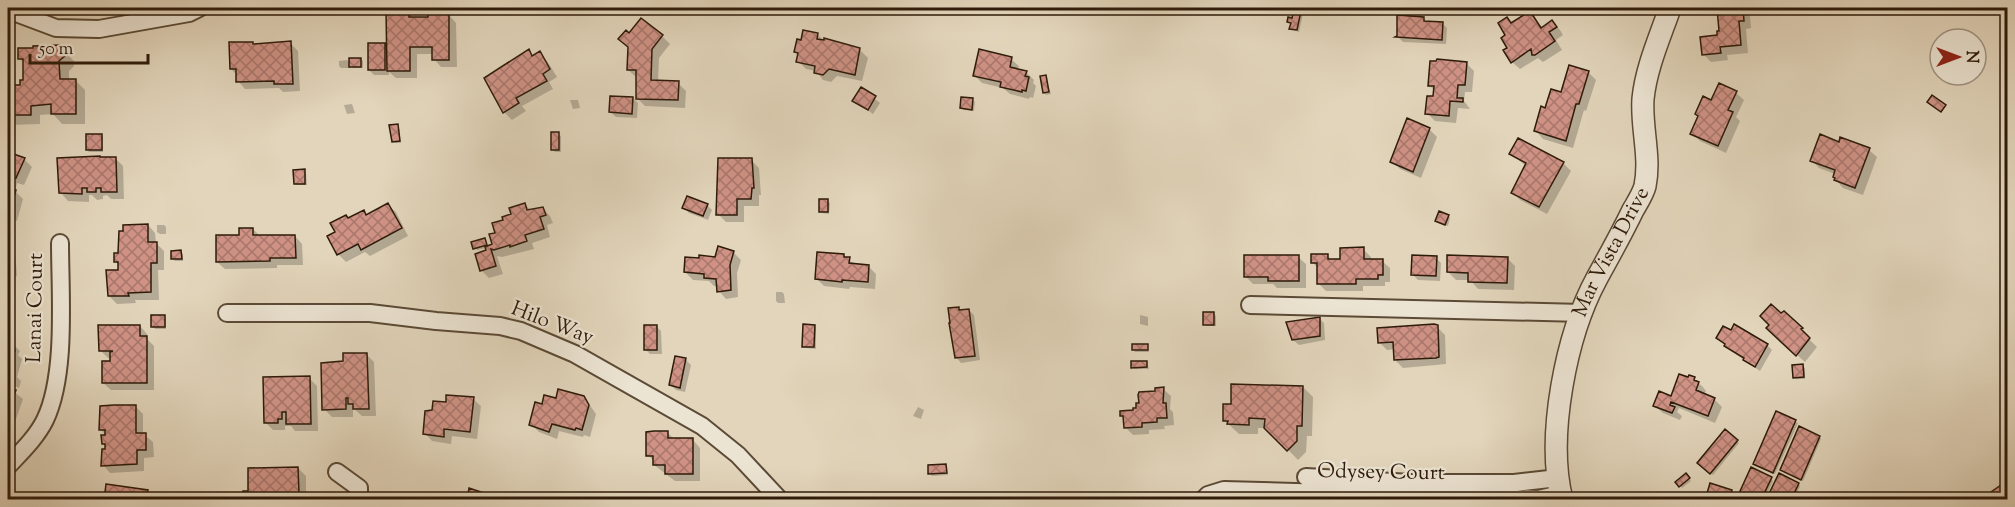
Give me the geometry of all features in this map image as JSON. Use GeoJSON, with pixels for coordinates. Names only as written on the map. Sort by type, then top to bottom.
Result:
{"type":"FeatureCollection","features":[{"type":"Feature","properties":{"kind":"street"},"geometry":{"type":"LineString","coordinates":[[8,10],[56,28],[99,29],[189,13],[199,8]]}},
{"type":"Feature","properties":{"kind":"street","name":"Mar Vista Drive"},"geometry":{"type":"LineString","coordinates":[[1560,490],[1558,410],[1569,347],[1595,282],[1645,187],[1647,160],[1644,92],[1654,52],[1670,8]]}},
{"type":"Feature","properties":{"kind":"street","name":"Lanai Court"},"geometry":{"type":"LineString","coordinates":[[8,466],[38,432],[54,398],[59,361],[60,243]]}},
{"type":"Feature","properties":{"kind":"street"},"geometry":{"type":"LineString","coordinates":[[1250,306],[1583,313]]}},
{"type":"Feature","properties":{"kind":"street","name":"Hilo Way"},"geometry":{"type":"LineString","coordinates":[[226,313],[370,313],[500,326],[521,332],[574,354],[702,426],[738,455],[780,500]]}},
{"type":"Feature","properties":{"kind":"street"},"geometry":{"type":"LineString","coordinates":[[337,472],[359,488],[359,500]]}},
{"type":"Feature","properties":{"kind":"street"},"geometry":{"type":"LineString","coordinates":[[1306,477],[1411,483],[1515,483],[1560,490]]}},
{"type":"Feature","properties":{"kind":"street","name":"Odysey Court"},"geometry":{"type":"LineString","coordinates":[[1203,500],[1208,495],[1224,490],[1538,499],[1560,490]]}},
{"type":"Feature","properties":{"kind":"building"},"geometry":{"type":"Polygon","coordinates":[[[1717,8],[1743,8],[1744,21],[1739,21],[1741,45],[1720,47],[1721,53],[1702,55],[1700,37],[1717,35],[1719,31],[1717,8]]]}},
{"type":"Feature","properties":{"kind":"building"},"geometry":{"type":"Polygon","coordinates":[[[1294,9],[1301,11],[1297,30],[1289,29],[1291,23],[1287,22],[1288,17],[1292,18],[1294,9]]]}},
{"type":"Feature","properties":{"kind":"building"},"geometry":{"type":"Polygon","coordinates":[[[386,11],[409,11],[409,17],[428,17],[428,13],[449,13],[449,60],[432,60],[432,47],[410,47],[410,71],[387,71],[386,11]]]}},
{"type":"Feature","properties":{"kind":"building"},"geometry":{"type":"Polygon","coordinates":[[[1530,11],[1541,28],[1552,20],[1557,27],[1549,32],[1555,41],[1535,55],[1532,55],[1531,49],[1511,63],[1503,50],[1507,48],[1501,38],[1505,35],[1498,23],[1507,17],[1511,23],[1530,11]]]}},
{"type":"Feature","properties":{"kind":"building"},"geometry":{"type":"Polygon","coordinates":[[[1397,15],[1424,17],[1424,21],[1443,22],[1442,40],[1395,37],[1397,36],[1397,15]]]}},
{"type":"Feature","properties":{"kind":"building"},"geometry":{"type":"Polygon","coordinates":[[[641,18],[663,35],[652,49],[651,80],[679,81],[678,100],[636,99],[636,70],[627,70],[628,47],[618,39],[626,30],[629,33],[641,18]]]}},
{"type":"Feature","properties":{"kind":"building"},"geometry":{"type":"Polygon","coordinates":[[[803,30],[818,33],[817,39],[824,40],[824,38],[860,48],[855,75],[829,69],[823,75],[814,73],[815,66],[796,62],[798,53],[794,52],[797,39],[801,40],[803,30]]]}},
{"type":"Feature","properties":{"kind":"building"},"geometry":{"type":"Polygon","coordinates":[[[291,41],[293,84],[274,84],[274,81],[236,82],[236,69],[230,69],[229,42],[253,42],[253,44],[291,41]]]}},
{"type":"Feature","properties":{"kind":"building"},"geometry":{"type":"Polygon","coordinates":[[[368,43],[385,43],[385,70],[368,70],[368,43]]]}},
{"type":"Feature","properties":{"kind":"building"},"geometry":{"type":"Polygon","coordinates":[[[60,45],[64,49],[65,56],[59,61],[60,79],[76,79],[76,114],[51,114],[51,104],[31,106],[31,115],[8,115],[8,85],[20,85],[20,80],[23,80],[23,59],[18,59],[18,48],[60,45]]]}},
{"type":"Feature","properties":{"kind":"building"},"geometry":{"type":"Polygon","coordinates":[[[529,49],[532,56],[540,51],[550,69],[543,74],[547,81],[516,98],[519,103],[503,113],[484,78],[529,49]]]}},
{"type":"Feature","properties":{"kind":"building"},"geometry":{"type":"Polygon","coordinates":[[[979,49],[1012,57],[1010,67],[1027,71],[1025,76],[1029,77],[1026,91],[1000,87],[1001,82],[973,76],[979,49]]]}},
{"type":"Feature","properties":{"kind":"building"},"geometry":{"type":"Polygon","coordinates":[[[349,58],[361,58],[361,67],[349,67],[349,58]]]}},
{"type":"Feature","properties":{"kind":"building"},"geometry":{"type":"Polygon","coordinates":[[[1437,59],[1467,62],[1465,85],[1458,85],[1457,98],[1463,98],[1463,102],[1450,101],[1449,116],[1425,114],[1427,96],[1433,96],[1434,86],[1428,86],[1430,61],[1437,59]]]}},
{"type":"Feature","properties":{"kind":"building"},"geometry":{"type":"Polygon","coordinates":[[[1569,65],[1589,71],[1579,104],[1576,104],[1566,141],[1534,131],[1541,106],[1545,108],[1551,89],[1561,92],[1569,65]]]}},
{"type":"Feature","properties":{"kind":"building"},"geometry":{"type":"Polygon","coordinates":[[[1046,75],[1049,92],[1043,93],[1040,76],[1046,75]]]}},
{"type":"Feature","properties":{"kind":"building"},"geometry":{"type":"Polygon","coordinates":[[[1719,83],[1737,91],[1728,110],[1733,112],[1718,146],[1690,134],[1703,96],[1711,100],[1719,83]]]}},
{"type":"Feature","properties":{"kind":"building"},"geometry":{"type":"Polygon","coordinates":[[[861,87],[876,96],[868,110],[852,101],[861,87]]]}},
{"type":"Feature","properties":{"kind":"building"},"geometry":{"type":"Polygon","coordinates":[[[1932,95],[1946,105],[1941,112],[1927,102],[1932,95]]]}},
{"type":"Feature","properties":{"kind":"building"},"geometry":{"type":"Polygon","coordinates":[[[610,96],[633,97],[632,114],[609,112],[610,96]]]}},
{"type":"Feature","properties":{"kind":"building"},"geometry":{"type":"Polygon","coordinates":[[[961,97],[973,98],[972,110],[960,108],[961,97]]]}},
{"type":"Feature","properties":{"kind":"building"},"geometry":{"type":"Polygon","coordinates":[[[1407,118],[1430,128],[1413,172],[1390,162],[1407,118]]]}},
{"type":"Feature","properties":{"kind":"building"},"geometry":{"type":"Polygon","coordinates":[[[398,124],[400,141],[392,142],[389,125],[398,124]]]}},
{"type":"Feature","properties":{"kind":"building"},"geometry":{"type":"Polygon","coordinates":[[[551,132],[559,132],[559,150],[551,150],[551,132]]]}},
{"type":"Feature","properties":{"kind":"building"},"geometry":{"type":"Polygon","coordinates":[[[86,134],[102,134],[102,150],[86,150],[86,134]]]}},
{"type":"Feature","properties":{"kind":"building"},"geometry":{"type":"Polygon","coordinates":[[[1820,134],[1839,142],[1840,137],[1870,148],[1855,188],[1834,180],[1835,170],[1810,161],[1820,134]]]}},
{"type":"Feature","properties":{"kind":"building"},"geometry":{"type":"Polygon","coordinates":[[[1518,138],[1564,162],[1539,207],[1511,193],[1526,163],[1509,154],[1518,138]]]}},
{"type":"Feature","properties":{"kind":"building"},"geometry":{"type":"Polygon","coordinates":[[[8,152],[25,158],[16,178],[9,176],[8,182],[8,152]]]}},
{"type":"Feature","properties":{"kind":"building"},"geometry":{"type":"Polygon","coordinates":[[[116,157],[117,192],[101,192],[101,188],[96,188],[96,192],[87,192],[87,188],[82,188],[82,194],[59,193],[57,158],[116,157]]]}},
{"type":"Feature","properties":{"kind":"building"},"geometry":{"type":"Polygon","coordinates":[[[718,158],[752,158],[754,188],[752,188],[751,199],[737,199],[737,215],[716,215],[718,158]]]}},
{"type":"Feature","properties":{"kind":"building"},"geometry":{"type":"Polygon","coordinates":[[[305,169],[305,184],[294,184],[293,170],[305,169]]]}},
{"type":"Feature","properties":{"kind":"building"},"geometry":{"type":"Polygon","coordinates":[[[8,187],[16,190],[9,215],[8,214],[8,187]]]}},
{"type":"Feature","properties":{"kind":"building"},"geometry":{"type":"Polygon","coordinates":[[[687,196],[708,204],[703,216],[682,208],[687,196]]]}},
{"type":"Feature","properties":{"kind":"building"},"geometry":{"type":"Polygon","coordinates":[[[819,199],[828,199],[828,212],[819,212],[819,199]]]}},
{"type":"Feature","properties":{"kind":"building"},"geometry":{"type":"Polygon","coordinates":[[[388,203],[402,228],[361,250],[358,244],[337,255],[327,236],[335,232],[330,223],[364,210],[366,215],[388,203]]]}},
{"type":"Feature","properties":{"kind":"building"},"geometry":{"type":"Polygon","coordinates":[[[525,203],[527,210],[543,207],[546,215],[540,217],[544,229],[525,235],[527,241],[510,247],[510,245],[491,249],[496,266],[480,271],[475,254],[486,250],[485,247],[492,244],[489,234],[495,233],[492,223],[503,220],[502,217],[511,214],[509,208],[525,203]]]}},
{"type":"Feature","properties":{"kind":"building"},"geometry":{"type":"Polygon","coordinates":[[[1439,211],[1449,215],[1445,225],[1435,221],[1439,211]]]}},
{"type":"Feature","properties":{"kind":"building"},"geometry":{"type":"Polygon","coordinates":[[[148,224],[148,242],[157,242],[157,263],[151,263],[151,292],[128,293],[129,296],[108,296],[106,270],[118,270],[118,262],[114,262],[114,253],[118,253],[119,231],[123,231],[123,225],[148,224]]]}},
{"type":"Feature","properties":{"kind":"building"},"geometry":{"type":"Polygon","coordinates":[[[239,228],[253,228],[253,235],[295,235],[296,258],[216,262],[216,235],[239,235],[239,228]]]}},
{"type":"Feature","properties":{"kind":"building"},"geometry":{"type":"Polygon","coordinates":[[[485,238],[487,245],[473,249],[471,242],[485,238]]]}},
{"type":"Feature","properties":{"kind":"building"},"geometry":{"type":"Polygon","coordinates":[[[718,246],[734,251],[730,265],[731,290],[717,292],[716,279],[704,278],[704,274],[684,272],[685,257],[699,258],[699,255],[715,257],[718,246]]]}},
{"type":"Feature","properties":{"kind":"building"},"geometry":{"type":"Polygon","coordinates":[[[1364,247],[1364,259],[1383,259],[1383,275],[1378,275],[1378,279],[1356,279],[1356,284],[1317,284],[1317,263],[1311,263],[1311,254],[1328,254],[1328,259],[1340,259],[1340,248],[1364,247]]]}},
{"type":"Feature","properties":{"kind":"building"},"geometry":{"type":"Polygon","coordinates":[[[181,250],[182,259],[171,259],[171,251],[181,250]]]}},
{"type":"Feature","properties":{"kind":"building"},"geometry":{"type":"Polygon","coordinates":[[[817,252],[844,254],[844,257],[850,257],[849,263],[869,265],[868,282],[815,279],[817,252]]]}},
{"type":"Feature","properties":{"kind":"building"},"geometry":{"type":"Polygon","coordinates":[[[1244,255],[1299,255],[1299,281],[1268,281],[1268,277],[1244,277],[1244,255]]]}},
{"type":"Feature","properties":{"kind":"building"},"geometry":{"type":"Polygon","coordinates":[[[1412,255],[1437,256],[1436,276],[1411,275],[1412,255]]]}},
{"type":"Feature","properties":{"kind":"building"},"geometry":{"type":"Polygon","coordinates":[[[1447,255],[1508,257],[1507,283],[1468,282],[1468,273],[1447,272],[1447,255]]]}},
{"type":"Feature","properties":{"kind":"building"},"geometry":{"type":"Polygon","coordinates":[[[1771,304],[1781,313],[1784,311],[1803,328],[1801,329],[1810,338],[1796,356],[1766,328],[1769,325],[1760,316],[1771,304]]]}},
{"type":"Feature","properties":{"kind":"building"},"geometry":{"type":"Polygon","coordinates":[[[959,307],[959,310],[969,309],[975,356],[955,358],[948,308],[959,307]]]}},
{"type":"Feature","properties":{"kind":"building"},"geometry":{"type":"Polygon","coordinates":[[[1203,312],[1214,312],[1214,325],[1203,325],[1203,312]]]}},
{"type":"Feature","properties":{"kind":"building"},"geometry":{"type":"Polygon","coordinates":[[[151,315],[165,315],[165,327],[151,327],[151,315]]]}},
{"type":"Feature","properties":{"kind":"building"},"geometry":{"type":"Polygon","coordinates":[[[1320,317],[1320,336],[1292,340],[1286,322],[1320,317]]]}},
{"type":"Feature","properties":{"kind":"building"},"geometry":{"type":"Polygon","coordinates":[[[803,324],[815,325],[814,347],[802,347],[803,324]]]}},
{"type":"Feature","properties":{"kind":"building"},"geometry":{"type":"Polygon","coordinates":[[[1734,324],[1768,344],[1755,367],[1716,338],[1723,326],[1731,330],[1734,324]]]}},
{"type":"Feature","properties":{"kind":"building"},"geometry":{"type":"Polygon","coordinates":[[[98,325],[140,325],[140,336],[147,336],[147,383],[102,383],[102,361],[110,361],[110,352],[113,351],[99,351],[98,325]]]}},
{"type":"Feature","properties":{"kind":"building"},"geometry":{"type":"Polygon","coordinates":[[[644,325],[657,325],[657,350],[644,350],[644,325]]]}},
{"type":"Feature","properties":{"kind":"building"},"geometry":{"type":"Polygon","coordinates":[[[1438,325],[1439,357],[1394,360],[1393,342],[1378,343],[1377,328],[1438,325]]]}},
{"type":"Feature","properties":{"kind":"building"},"geometry":{"type":"Polygon","coordinates":[[[8,340],[13,342],[11,348],[15,350],[10,371],[14,372],[12,381],[8,380],[8,340]]]}},
{"type":"Feature","properties":{"kind":"building"},"geometry":{"type":"Polygon","coordinates":[[[1132,344],[1148,344],[1148,350],[1132,350],[1132,344]]]}},
{"type":"Feature","properties":{"kind":"building"},"geometry":{"type":"Polygon","coordinates":[[[343,353],[367,353],[369,409],[353,409],[353,404],[348,404],[348,398],[346,398],[346,409],[322,410],[321,363],[343,361],[343,353]]]}},
{"type":"Feature","properties":{"kind":"building"},"geometry":{"type":"Polygon","coordinates":[[[675,356],[686,358],[680,388],[669,385],[675,356]]]}},
{"type":"Feature","properties":{"kind":"building"},"geometry":{"type":"Polygon","coordinates":[[[1131,361],[1147,361],[1147,367],[1131,368],[1131,361]]]}},
{"type":"Feature","properties":{"kind":"building"},"geometry":{"type":"Polygon","coordinates":[[[1803,364],[1804,377],[1793,378],[1792,365],[1803,364]]]}},
{"type":"Feature","properties":{"kind":"building"},"geometry":{"type":"Polygon","coordinates":[[[1679,374],[1695,377],[1694,380],[1699,382],[1696,390],[1715,398],[1708,416],[1671,402],[1670,405],[1675,407],[1672,413],[1653,406],[1659,391],[1671,396],[1679,374]]]}},
{"type":"Feature","properties":{"kind":"building"},"geometry":{"type":"Polygon","coordinates":[[[310,376],[311,424],[286,424],[286,412],[282,412],[282,419],[278,419],[278,423],[264,423],[263,377],[310,376]]]}},
{"type":"Feature","properties":{"kind":"building"},"geometry":{"type":"Polygon","coordinates":[[[1231,384],[1303,386],[1302,426],[1297,426],[1297,441],[1287,451],[1264,428],[1265,419],[1249,418],[1249,425],[1227,424],[1228,421],[1223,421],[1223,404],[1231,404],[1231,384]]]}},
{"type":"Feature","properties":{"kind":"building"},"geometry":{"type":"Polygon","coordinates":[[[1164,387],[1163,403],[1166,403],[1167,418],[1157,418],[1157,422],[1142,423],[1142,427],[1124,428],[1120,411],[1136,408],[1136,403],[1139,403],[1139,392],[1155,391],[1155,388],[1164,387]]]}},
{"type":"Feature","properties":{"kind":"building"},"geometry":{"type":"Polygon","coordinates":[[[8,388],[16,390],[8,412],[8,388]]]}},
{"type":"Feature","properties":{"kind":"building"},"geometry":{"type":"Polygon","coordinates":[[[558,389],[584,396],[589,405],[582,430],[552,424],[549,432],[529,425],[535,402],[542,404],[544,395],[556,398],[558,389]]]}},
{"type":"Feature","properties":{"kind":"building"},"geometry":{"type":"Polygon","coordinates":[[[446,395],[474,397],[470,432],[444,429],[444,437],[423,434],[425,411],[432,410],[433,401],[446,402],[446,395]]]}},
{"type":"Feature","properties":{"kind":"building"},"geometry":{"type":"Polygon","coordinates":[[[136,405],[136,433],[146,433],[146,450],[137,450],[137,464],[101,466],[102,449],[105,449],[105,444],[102,444],[101,435],[105,435],[105,430],[99,430],[100,406],[136,405]]]}},
{"type":"Feature","properties":{"kind":"building"},"geometry":{"type":"Polygon","coordinates":[[[1776,411],[1796,420],[1773,473],[1753,464],[1776,411]]]}},
{"type":"Feature","properties":{"kind":"building"},"geometry":{"type":"Polygon","coordinates":[[[1799,426],[1820,436],[1801,480],[1780,470],[1799,426]]]}},
{"type":"Feature","properties":{"kind":"building"},"geometry":{"type":"Polygon","coordinates":[[[1725,429],[1738,440],[1710,474],[1697,463],[1725,429]]]}},
{"type":"Feature","properties":{"kind":"building"},"geometry":{"type":"Polygon","coordinates":[[[668,431],[668,438],[693,438],[693,474],[665,474],[665,465],[653,465],[653,456],[646,456],[646,432],[668,431]]]}},
{"type":"Feature","properties":{"kind":"building"},"geometry":{"type":"Polygon","coordinates":[[[946,464],[947,473],[928,474],[928,465],[946,464]]]}},
{"type":"Feature","properties":{"kind":"building"},"geometry":{"type":"Polygon","coordinates":[[[298,467],[299,493],[289,493],[290,500],[243,500],[243,491],[248,491],[248,468],[298,467]]]}},
{"type":"Feature","properties":{"kind":"building"},"geometry":{"type":"Polygon","coordinates":[[[1751,467],[1772,477],[1761,500],[1736,500],[1751,467]]]}},
{"type":"Feature","properties":{"kind":"building"},"geometry":{"type":"Polygon","coordinates":[[[1686,473],[1690,478],[1679,487],[1675,482],[1686,473]]]}},
{"type":"Feature","properties":{"kind":"building"},"geometry":{"type":"Polygon","coordinates":[[[1779,473],[1799,483],[1791,500],[1766,500],[1779,473]]]}},
{"type":"Feature","properties":{"kind":"building"},"geometry":{"type":"Polygon","coordinates":[[[1710,483],[1732,490],[1729,500],[1705,500],[1710,483]]]}},
{"type":"Feature","properties":{"kind":"building"},"geometry":{"type":"Polygon","coordinates":[[[106,484],[148,490],[146,500],[104,500],[106,484]]]}},
{"type":"Feature","properties":{"kind":"building"},"geometry":{"type":"Polygon","coordinates":[[[2001,485],[2008,500],[1996,500],[1991,492],[2001,485]]]}},
{"type":"Feature","properties":{"kind":"building"},"geometry":{"type":"Polygon","coordinates":[[[469,488],[484,493],[483,500],[467,500],[469,488]]]}}]}
